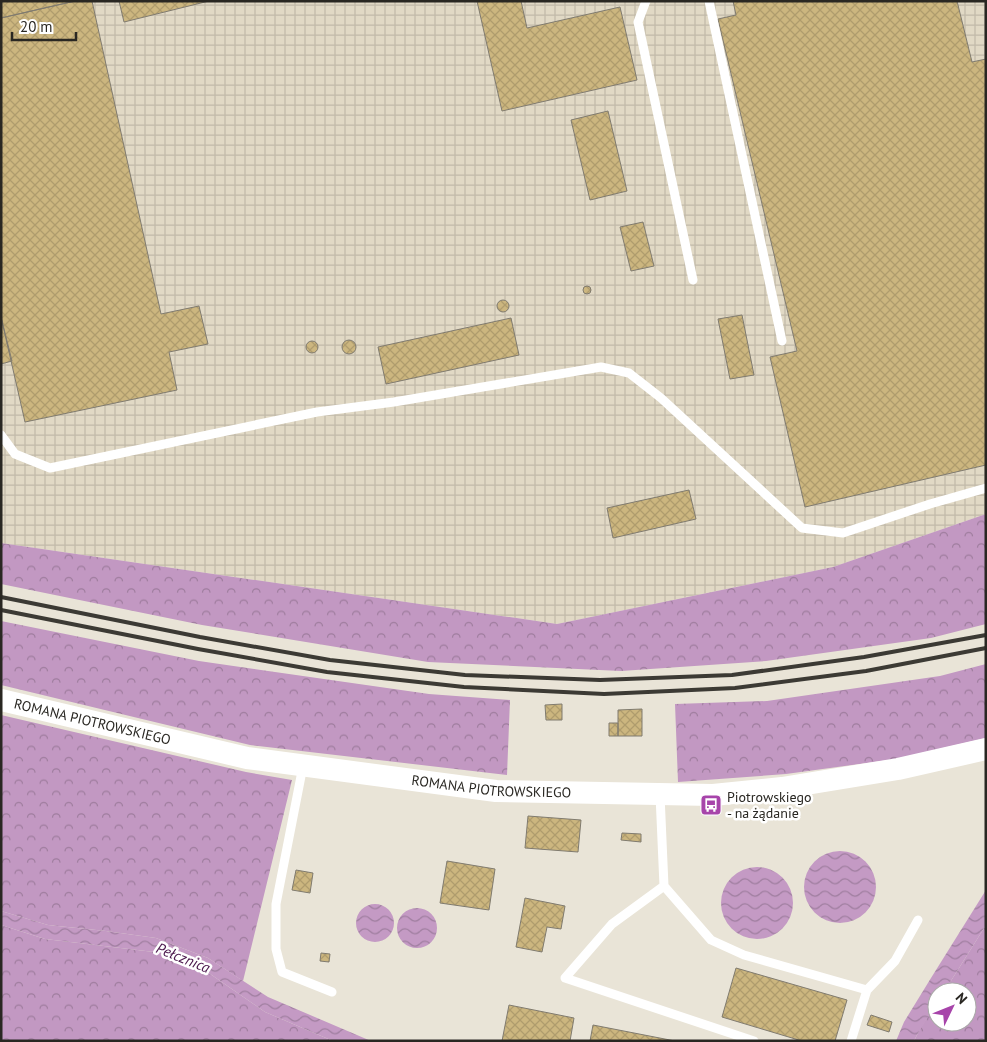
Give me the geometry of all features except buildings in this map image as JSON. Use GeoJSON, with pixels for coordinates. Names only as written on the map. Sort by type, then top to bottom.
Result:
{"type":"FeatureCollection","features":[{"type":"Feature","properties":{"kind":"street","name":"ROMANA PIOTROWSKIEGO"},"geometry":{"type":"LineString","coordinates":[[1,700],[247,758],[496,790],[713,795],[782,788],[898,770],[986,749]]}},
{"type":"Feature","properties":{"kind":"lane"},"geometry":{"type":"LineString","coordinates":[[646,1],[638,22],[693,280]]}},
{"type":"Feature","properties":{"kind":"lane"},"geometry":{"type":"LineString","coordinates":[[709,1],[782,341]]}},
{"type":"Feature","properties":{"kind":"lane"},"geometry":{"type":"LineString","coordinates":[[1,435],[15,454],[50,468],[317,412],[394,402],[602,367],[629,374],[661,398],[802,528],[843,532],[986,488]]}},
{"type":"Feature","properties":{"kind":"lane"},"geometry":{"type":"LineString","coordinates":[[304,766],[276,904],[276,949],[282,972],[332,992]]}},
{"type":"Feature","properties":{"kind":"lane"},"geometry":{"type":"LineString","coordinates":[[660,795],[664,886],[711,940],[744,954],[867,990]]}},
{"type":"Feature","properties":{"kind":"lane"},"geometry":{"type":"LineString","coordinates":[[664,886],[612,924],[565,978],[754,1041]]}},
{"type":"Feature","properties":{"kind":"lane"},"geometry":{"type":"LineString","coordinates":[[852,1041],[867,990],[895,961],[918,920]]}},
{"type":"Feature","properties":{"kind":"shaded area"},"geometry":{"type":"Polygon","coordinates":[[[1,1],[986,1],[986,514],[833,567],[557,624],[1,543],[1,1]]]}},
{"type":"Feature","properties":{"kind":"green space"},"geometry":{"type":"Polygon","coordinates":[[[986,514],[986,624],[931,638],[766,661],[621,671],[428,662],[202,625],[1,584],[1,543],[557,624],[833,567],[986,514]]]}},
{"type":"Feature","properties":{"kind":"green space"},"geometry":{"type":"Polygon","coordinates":[[[1,621],[199,661],[429,694],[510,700],[507,775],[250,745],[1,685],[1,621]]]}},
{"type":"Feature","properties":{"kind":"green space"},"geometry":{"type":"Polygon","coordinates":[[[986,664],[986,738],[896,759],[786,774],[678,782],[675,704],[767,701],[940,676],[986,664]]]}},
{"type":"Feature","properties":{"kind":"green space"},"geometry":{"type":"Polygon","coordinates":[[[1,715],[246,772],[292,780],[243,981],[208,958],[156,938],[48,925],[1,911],[1,715]]]}},
{"type":"Feature","properties":{"kind":"green space"},"geometry":{"type":"Polygon","coordinates":[[[1,925],[45,939],[154,952],[203,969],[265,1012],[333,1041],[1,1041],[1,925]]]}},
{"type":"Feature","properties":{"kind":"green space"},"geometry":{"type":"Polygon","coordinates":[[[986,925],[986,1041],[914,1041],[927,1018],[927,1032],[977,1032],[977,982],[950,982],[986,925]]]}},
{"type":"Feature","properties":{"kind":"water"},"geometry":{"type":"Polygon","coordinates":[[[840,851],[860,857],[870,867],[876,887],[870,907],[860,917],[840,923],[820,917],[810,907],[804,887],[810,867],[820,857],[840,851]]]}},
{"type":"Feature","properties":{"kind":"water"},"geometry":{"type":"Polygon","coordinates":[[[757,867],[777,873],[787,883],[793,903],[787,923],[777,933],[757,939],[737,933],[727,923],[721,903],[727,883],[737,873],[757,867]]]}},
{"type":"Feature","properties":{"kind":"water"},"geometry":{"type":"Polygon","coordinates":[[[986,890],[986,925],[950,982],[929,982],[986,890]]]}},
{"type":"Feature","properties":{"kind":"water"},"geometry":{"type":"Polygon","coordinates":[[[375,904],[389,909],[394,923],[389,937],[375,942],[361,937],[356,923],[361,909],[375,904]]]}},
{"type":"Feature","properties":{"kind":"water"},"geometry":{"type":"Polygon","coordinates":[[[417,908],[428,911],[434,917],[437,928],[434,939],[428,945],[417,948],[406,945],[400,939],[397,928],[400,917],[406,911],[417,908]]]}},
{"type":"Feature","properties":{"kind":"water","name":"Pełcznica"},"geometry":{"type":"Polygon","coordinates":[[[1,911],[48,925],[156,938],[208,958],[268,997],[371,1041],[333,1041],[265,1012],[203,969],[154,952],[45,939],[1,925],[1,911]]]}},
{"type":"Feature","properties":{"kind":"water"},"geometry":{"type":"Polygon","coordinates":[[[927,985],[927,1019],[914,1041],[896,1041],[904,1022],[927,985]]]}},
{"type":"Feature","properties":{"kind":"railway"},"geometry":{"type":"LineString","coordinates":[[1,597],[200,637],[330,660],[465,675],[600,680],[732,675],[864,657],[986,635]]}},
{"type":"Feature","properties":{"kind":"railway"},"geometry":{"type":"LineString","coordinates":[[1,610],[198,649],[327,672],[464,687],[604,694],[735,688],[866,671],[986,648]]}},
{"type":"Feature","properties":{"kind":"place","name":"Piotrowskiego - na żądanie"},"geometry":{"type":"Point","coordinates":[711,805]}}]}
